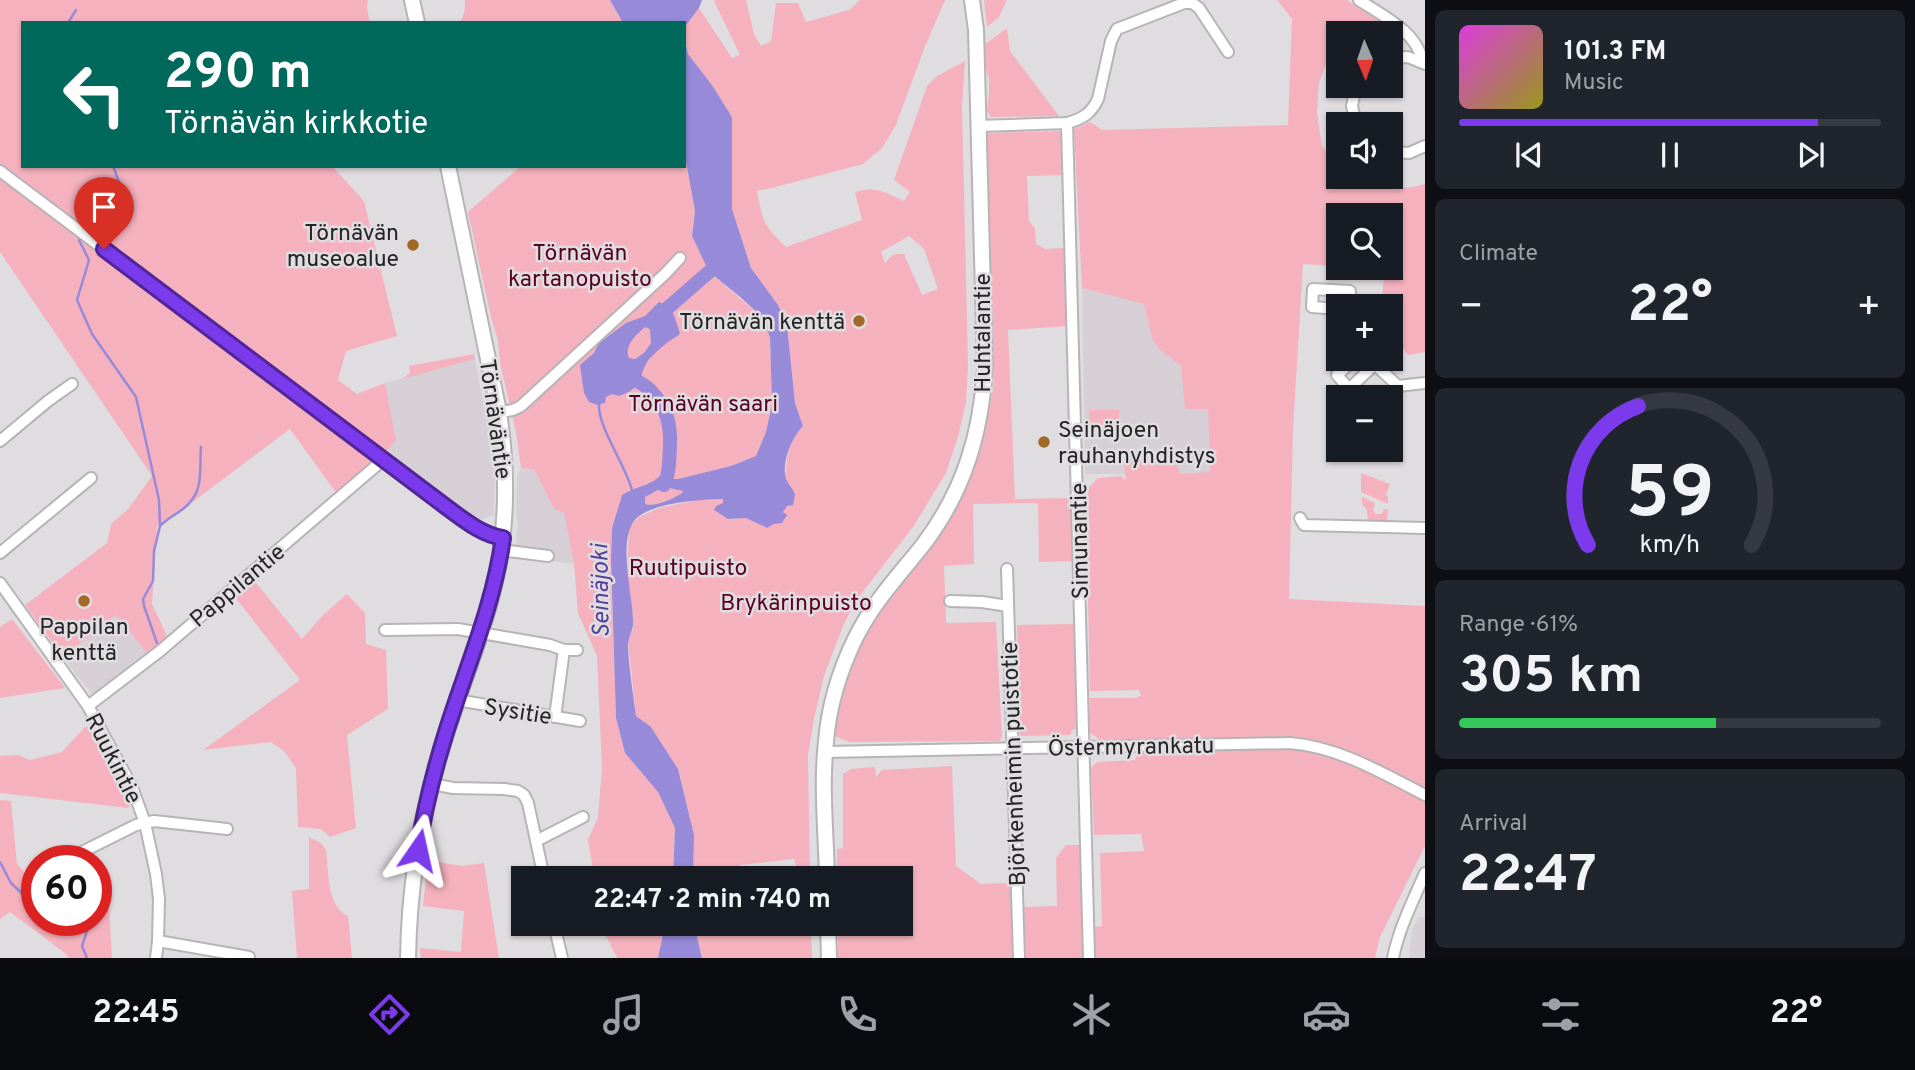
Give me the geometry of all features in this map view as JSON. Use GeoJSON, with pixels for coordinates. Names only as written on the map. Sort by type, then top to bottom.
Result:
{"type":"FeatureCollection","features":[{"type":"Feature","properties":{"kind":"main road"},"geometry":{"type":"LineString","coordinates":[[412,0],[417,21]]}},
{"type":"Feature","properties":{"kind":"main road","name":"Huhtalantie"},"geometry":{"type":"LineString","coordinates":[[827,866],[825,752],[837,685],[855,639],[880,598],[938,523],[962,479],[980,419],[985,368],[976,30],[972,0]]}},
{"type":"Feature","properties":{"kind":"main road","name":"Törnäväntie"},"geometry":{"type":"LineString","coordinates":[[408,958],[414,874],[422,826],[457,700],[494,586],[502,544],[506,472],[499,412],[448,168]]}},
{"type":"Feature","properties":{"kind":"main road"},"geometry":{"type":"LineString","coordinates":[[828,936],[829,958]]}},
{"type":"Feature","properties":{"kind":"street"},"geometry":{"type":"LineString","coordinates":[[1359,0],[1409,37],[1418,47],[1423,63]]}},
{"type":"Feature","properties":{"kind":"street"},"geometry":{"type":"LineString","coordinates":[[978,126],[1067,123],[1088,115],[1094,108],[1111,41],[1117,29],[1184,3],[1192,3],[1199,8],[1228,52]]}},
{"type":"Feature","properties":{"kind":"street"},"geometry":{"type":"LineString","coordinates":[[1404,57],[1423,63]]}},
{"type":"Feature","properties":{"kind":"street","name":"Simunantie"},"geometry":{"type":"LineString","coordinates":[[1067,123],[1089,958]]}},
{"type":"Feature","properties":{"kind":"street"},"geometry":{"type":"LineString","coordinates":[[1403,153],[1425,146]]}},
{"type":"Feature","properties":{"kind":"street"},"geometry":{"type":"LineString","coordinates":[[0,171],[481,532],[502,544],[548,556]]}},
{"type":"Feature","properties":{"kind":"street"},"geometry":{"type":"LineString","coordinates":[[499,412],[521,406],[680,258]]}},
{"type":"Feature","properties":{"kind":"street"},"geometry":{"type":"LineString","coordinates":[[1326,308],[1311,307],[1313,289],[1350,291],[1350,294]]}},
{"type":"Feature","properties":{"kind":"street"},"geometry":{"type":"LineString","coordinates":[[1342,371],[1337,375],[1349,388],[1364,371]]}},
{"type":"Feature","properties":{"kind":"street"},"geometry":{"type":"LineString","coordinates":[[1382,371],[1398,386],[1425,384]]}},
{"type":"Feature","properties":{"kind":"street"},"geometry":{"type":"LineString","coordinates":[[0,441],[72,384]]}},
{"type":"Feature","properties":{"kind":"street","name":"Pappilantie"},"geometry":{"type":"LineString","coordinates":[[88,706],[160,650],[383,460]]}},
{"type":"Feature","properties":{"kind":"street"},"geometry":{"type":"LineString","coordinates":[[0,553],[90,478]]}},
{"type":"Feature","properties":{"kind":"street"},"geometry":{"type":"LineString","coordinates":[[1300,519],[1304,525],[1425,528]]}},
{"type":"Feature","properties":{"kind":"street","name":"Björkenheimin puistotie"},"geometry":{"type":"LineString","coordinates":[[1007,569],[1019,958]]}},
{"type":"Feature","properties":{"kind":"street","name":"Ruukintie"},"geometry":{"type":"LineString","coordinates":[[0,583],[88,706],[132,787],[152,847],[156,874],[159,899],[159,941],[156,958]]}},
{"type":"Feature","properties":{"kind":"street"},"geometry":{"type":"LineString","coordinates":[[950,601],[1008,606]]}},
{"type":"Feature","properties":{"kind":"street"},"geometry":{"type":"LineString","coordinates":[[385,630],[458,629],[550,645],[564,650],[577,650]]}},
{"type":"Feature","properties":{"kind":"street"},"geometry":{"type":"LineString","coordinates":[[555,717],[564,650]]}},
{"type":"Feature","properties":{"kind":"street","name":"Sysitie"},"geometry":{"type":"LineString","coordinates":[[457,700],[580,721]]}},
{"type":"Feature","properties":{"kind":"street","name":"Östermyrankatu"},"geometry":{"type":"LineString","coordinates":[[825,752],[1309,744],[1349,758],[1425,795]]}},
{"type":"Feature","properties":{"kind":"street"},"geometry":{"type":"LineString","coordinates":[[432,784],[453,788],[504,789],[518,791],[524,795],[541,866]]}},
{"type":"Feature","properties":{"kind":"street"},"geometry":{"type":"LineString","coordinates":[[536,841],[583,817]]}},
{"type":"Feature","properties":{"kind":"street"},"geometry":{"type":"LineString","coordinates":[[96,845],[136,825],[158,820],[227,829]]}},
{"type":"Feature","properties":{"kind":"street"},"geometry":{"type":"LineString","coordinates":[[1393,958],[1396,944],[1425,873]]}},
{"type":"Feature","properties":{"kind":"street"},"geometry":{"type":"LineString","coordinates":[[557,936],[562,958]]}},
{"type":"Feature","properties":{"kind":"street"},"geometry":{"type":"LineString","coordinates":[[159,941],[249,957]]}},
{"type":"Feature","properties":{"kind":"shaded area"},"geometry":{"type":"Polygon","coordinates":[[[610,0],[702,0],[686,25],[686,21],[622,21],[610,0]]]}},
{"type":"Feature","properties":{"kind":"shaded area"},"geometry":{"type":"Polygon","coordinates":[[[686,46],[688,54],[732,117],[732,209],[751,268],[778,305],[787,325],[795,403],[803,426],[791,444],[786,458],[786,479],[795,494],[793,505],[787,506],[783,512],[787,515],[782,523],[767,528],[746,518],[728,519],[714,510],[723,503],[723,499],[702,500],[647,511],[632,524],[628,536],[627,565],[633,624],[628,646],[636,716],[651,727],[678,769],[694,835],[693,866],[673,866],[675,828],[658,792],[625,753],[616,718],[612,528],[622,495],[654,481],[663,473],[678,479],[731,466],[756,456],[766,432],[772,404],[770,337],[762,317],[709,272],[692,236],[695,211],[686,162],[686,46]],[[669,488],[658,490],[645,497],[645,504],[664,502],[683,491],[669,488]]]}},
{"type":"Feature","properties":{"kind":"shaded area"},"geometry":{"type":"Polygon","coordinates":[[[1082,288],[1144,304],[1152,339],[1160,350],[1181,366],[1186,409],[1208,408],[1210,473],[1181,474],[1177,465],[1131,458],[1124,466],[1125,474],[1085,474],[1082,288]]]}},
{"type":"Feature","properties":{"kind":"shaded area"},"geometry":{"type":"Polygon","coordinates":[[[659,302],[664,304],[673,314],[680,333],[649,359],[638,382],[627,393],[619,396],[612,394],[606,397],[605,403],[598,405],[589,402],[584,393],[580,365],[594,353],[599,343],[626,323],[645,316],[659,302]],[[645,327],[632,341],[628,349],[629,358],[635,359],[644,353],[651,343],[650,329],[645,327]]]}},
{"type":"Feature","properties":{"kind":"shaded area"},"geometry":{"type":"Polygon","coordinates":[[[475,359],[484,408],[491,423],[495,457],[494,514],[477,523],[384,454],[396,440],[385,383],[475,359]]]}},
{"type":"Feature","properties":{"kind":"shaded area"},"geometry":{"type":"Polygon","coordinates":[[[521,468],[534,469],[554,509],[564,513],[574,564],[515,557],[517,478],[521,468]]]}},
{"type":"Feature","properties":{"kind":"shaded area"},"geometry":{"type":"Polygon","coordinates":[[[117,614],[148,654],[94,694],[63,657],[117,614]]]}},
{"type":"Feature","properties":{"kind":"shaded area"},"geometry":{"type":"Polygon","coordinates":[[[1419,917],[1425,917],[1425,958],[1409,958],[1412,929],[1419,917]]]}},
{"type":"Feature","properties":{"kind":"shaded area"},"geometry":{"type":"Polygon","coordinates":[[[663,936],[697,936],[702,958],[658,958],[663,936]]]}},
{"type":"Feature","properties":{"kind":"green space"},"geometry":{"type":"Polygon","coordinates":[[[0,0],[368,0],[370,21],[21,21],[21,168],[334,168],[364,201],[397,336],[346,351],[338,380],[357,394],[385,383],[396,440],[384,454],[337,494],[290,429],[157,526],[152,604],[168,638],[148,654],[116,615],[63,657],[25,605],[107,543],[111,524],[128,509],[152,476],[0,252],[0,0]]]}},
{"type":"Feature","properties":{"kind":"green space"},"geometry":{"type":"Polygon","coordinates":[[[465,0],[610,0],[622,21],[460,21],[465,0]]]}},
{"type":"Feature","properties":{"kind":"green space"},"geometry":{"type":"Polygon","coordinates":[[[716,0],[746,0],[754,34],[761,46],[771,41],[776,3],[798,3],[806,22],[849,10],[860,0],[945,0],[896,125],[882,148],[863,164],[757,191],[765,222],[786,247],[862,220],[855,192],[874,190],[904,201],[910,192],[894,180],[927,86],[937,76],[965,61],[962,105],[968,366],[966,402],[946,473],[913,527],[855,602],[824,676],[808,755],[810,866],[795,866],[795,859],[740,866],[693,866],[694,835],[678,769],[651,727],[636,716],[628,642],[633,629],[627,576],[629,527],[639,517],[659,508],[697,500],[723,499],[728,519],[746,518],[767,528],[787,506],[788,454],[803,426],[795,403],[787,325],[778,305],[751,268],[732,209],[732,117],[688,54],[686,25],[699,8],[732,58],[740,55],[714,1],[716,0]],[[909,236],[881,252],[885,263],[893,255],[904,254],[922,295],[938,289],[924,249],[909,236]]]}},
{"type":"Feature","properties":{"kind":"green space"},"geometry":{"type":"Polygon","coordinates":[[[984,0],[1007,0],[999,17],[987,27],[984,0]]]}},
{"type":"Feature","properties":{"kind":"green space"},"geometry":{"type":"Polygon","coordinates":[[[1277,0],[1347,0],[1379,21],[1326,21],[1326,64],[1319,83],[1317,113],[1322,146],[1326,151],[1326,189],[1403,189],[1425,184],[1425,352],[1408,355],[1403,349],[1403,294],[1383,294],[1383,280],[1403,280],[1403,203],[1326,203],[1326,265],[1303,264],[1293,429],[1289,599],[1425,606],[1425,846],[1380,937],[1375,958],[1092,958],[1092,927],[1102,926],[1100,853],[1144,851],[1141,834],[1094,835],[1091,768],[1097,762],[1135,760],[1144,739],[1099,739],[1089,732],[1090,698],[1136,698],[1141,695],[1139,690],[1090,691],[1086,504],[1089,487],[1098,478],[1121,476],[1126,481],[1124,466],[1131,458],[1177,465],[1181,474],[1210,472],[1208,409],[1185,409],[1181,366],[1160,350],[1152,339],[1144,304],[1082,288],[1074,129],[1090,122],[1102,130],[1288,125],[1292,19],[1277,0]]]}},
{"type":"Feature","properties":{"kind":"green space"},"geometry":{"type":"Polygon","coordinates":[[[1007,28],[1010,51],[1059,116],[991,117],[987,111],[989,78],[984,64],[984,45],[1007,28]]]}},
{"type":"Feature","properties":{"kind":"green space"},"geometry":{"type":"Polygon","coordinates":[[[1062,131],[1063,175],[1027,176],[1029,221],[1035,229],[1036,244],[1045,249],[1065,248],[1069,326],[1008,330],[1015,499],[1071,498],[1073,561],[1039,562],[1038,503],[973,504],[974,564],[944,566],[946,623],[996,622],[1002,736],[1000,741],[849,742],[835,736],[846,685],[858,652],[883,607],[938,536],[955,509],[972,474],[988,418],[994,379],[987,133],[1062,131]]]}},
{"type":"Feature","properties":{"kind":"green space","name":"Törnävän kartanopuisto"},"geometry":{"type":"Polygon","coordinates":[[[686,162],[695,211],[692,236],[709,272],[762,317],[770,337],[772,404],[766,432],[756,456],[731,466],[678,479],[672,480],[663,473],[657,480],[622,495],[612,528],[616,718],[625,753],[658,792],[675,828],[673,866],[592,866],[588,840],[598,817],[602,768],[597,656],[578,613],[574,564],[564,513],[554,509],[534,469],[521,468],[498,341],[468,212],[519,168],[686,168],[686,162]]]}},
{"type":"Feature","properties":{"kind":"green space"},"geometry":{"type":"Polygon","coordinates":[[[474,354],[475,359],[402,379],[410,373],[409,366],[474,354]]]}},
{"type":"Feature","properties":{"kind":"green space"},"geometry":{"type":"Polygon","coordinates":[[[1089,410],[1119,410],[1120,430],[1089,431],[1089,410]]]}},
{"type":"Feature","properties":{"kind":"green space"},"geometry":{"type":"Polygon","coordinates":[[[1361,473],[1390,484],[1386,495],[1388,504],[1361,492],[1361,473]]]}},
{"type":"Feature","properties":{"kind":"green space"},"geometry":{"type":"Polygon","coordinates":[[[669,488],[683,490],[682,494],[659,503],[645,504],[645,497],[669,488]]]}},
{"type":"Feature","properties":{"kind":"green space"},"geometry":{"type":"Polygon","coordinates":[[[1362,497],[1375,503],[1373,510],[1376,514],[1388,510],[1387,522],[1368,522],[1362,497]]]}},
{"type":"Feature","properties":{"kind":"green space"},"geometry":{"type":"Polygon","coordinates":[[[253,579],[302,639],[324,614],[347,594],[365,613],[366,644],[386,650],[388,709],[347,735],[356,828],[330,837],[321,829],[298,827],[296,768],[284,751],[271,742],[203,750],[300,680],[234,596],[253,579]]]}},
{"type":"Feature","properties":{"kind":"green space"},"geometry":{"type":"Polygon","coordinates":[[[12,619],[65,688],[0,698],[0,627],[12,619]]]}},
{"type":"Feature","properties":{"kind":"green space"},"geometry":{"type":"Polygon","coordinates":[[[1074,624],[1076,729],[1072,730],[1070,735],[1020,736],[1017,625],[1074,624]]]}},
{"type":"Feature","properties":{"kind":"green space"},"geometry":{"type":"Polygon","coordinates":[[[85,727],[91,727],[113,765],[130,805],[128,808],[0,793],[0,756],[18,755],[30,760],[62,752],[85,727]]]}},
{"type":"Feature","properties":{"kind":"green space"},"geometry":{"type":"Polygon","coordinates":[[[952,766],[956,866],[981,884],[1010,883],[1014,958],[838,958],[838,936],[913,936],[913,866],[837,866],[837,849],[843,848],[843,774],[851,769],[875,767],[876,777],[882,770],[952,766]]]}},
{"type":"Feature","properties":{"kind":"green space"},"geometry":{"type":"Polygon","coordinates":[[[0,800],[11,801],[17,864],[21,869],[21,920],[10,912],[0,919],[0,800]]]}},
{"type":"Feature","properties":{"kind":"green space"},"geometry":{"type":"Polygon","coordinates":[[[309,837],[321,843],[326,850],[332,896],[341,911],[348,916],[352,958],[297,958],[292,891],[309,889],[309,837]]]}},
{"type":"Feature","properties":{"kind":"green space"},"geometry":{"type":"Polygon","coordinates":[[[1066,845],[1082,845],[1084,958],[1026,958],[1024,907],[1057,906],[1056,858],[1066,845]]]}},
{"type":"Feature","properties":{"kind":"green space"},"geometry":{"type":"Polygon","coordinates":[[[428,860],[462,866],[484,863],[499,958],[421,958],[420,948],[461,952],[464,911],[423,906],[428,860]]]}},
{"type":"Feature","properties":{"kind":"green space"},"geometry":{"type":"Polygon","coordinates":[[[42,936],[111,936],[112,958],[69,958],[42,936]]]}},
{"type":"Feature","properties":{"kind":"green space"},"geometry":{"type":"Polygon","coordinates":[[[606,936],[663,936],[658,958],[617,958],[606,936]]]}},
{"type":"Feature","properties":{"kind":"green space"},"geometry":{"type":"Polygon","coordinates":[[[697,936],[811,936],[812,958],[702,958],[697,936]]]}},
{"type":"Feature","properties":{"kind":"waterway"},"geometry":{"type":"LineString","coordinates":[[69,21],[76,10]]}},
{"type":"Feature","properties":{"kind":"waterway"},"geometry":{"type":"LineString","coordinates":[[84,228],[89,216],[115,215],[127,204],[114,168]]}},
{"type":"Feature","properties":{"kind":"waterway"},"geometry":{"type":"LineString","coordinates":[[80,237],[89,260],[77,300],[92,334],[136,397],[159,500],[160,526],[154,551],[153,581],[143,599],[157,643]]}},
{"type":"Feature","properties":{"kind":"waterway"},"geometry":{"type":"LineString","coordinates":[[655,319],[709,272]]}},
{"type":"Feature","properties":{"kind":"waterway"},"geometry":{"type":"LineString","coordinates":[[625,370],[651,391],[667,417],[670,447],[664,485]]}},
{"type":"Feature","properties":{"kind":"waterway"},"geometry":{"type":"LineString","coordinates":[[599,403],[602,423],[632,490]]}},
{"type":"Feature","properties":{"kind":"waterway"},"geometry":{"type":"LineString","coordinates":[[160,526],[195,496],[200,481],[201,447]]}},
{"type":"Feature","properties":{"kind":"waterway"},"geometry":{"type":"LineString","coordinates":[[0,862],[11,883],[21,893]]}},
{"type":"Feature","properties":{"kind":"waterway"},"geometry":{"type":"LineString","coordinates":[[85,936],[82,946],[87,958]]}},
{"type":"Feature","properties":{"kind":"place","name":"Törnävän museoalue"},"geometry":{"type":"Point","coordinates":[413,245]}},
{"type":"Feature","properties":{"kind":"place","name":"Törnävän kenttä"},"geometry":{"type":"Point","coordinates":[859,321]}},
{"type":"Feature","properties":{"kind":"place","name":"Seinäjoen rauhanyhdistys"},"geometry":{"type":"Point","coordinates":[1044,442]}},
{"type":"Feature","properties":{"kind":"place","name":"Pappilan kenttä"},"geometry":{"type":"Point","coordinates":[84,601]}},
{"type":"Feature","properties":{"kind":"route"},"geometry":{"type":"LineString","coordinates":[[104,249],[445,506],[488,536],[503,538],[488,609],[439,755],[418,850]]}},
{"type":"Feature","properties":{"kind":"park label","name":"Törnävän saari"},"geometry":{"type":"Point","coordinates":[703,403]}},
{"type":"Feature","properties":{"kind":"park label","name":"Ruutipuisto"},"geometry":{"type":"Point","coordinates":[688,567]}},
{"type":"Feature","properties":{"kind":"park label","name":"Brykärinpuisto"},"geometry":{"type":"Point","coordinates":[796,602]}},
{"type":"Feature","properties":{"kind":"water label","name":"Seinäjoki"},"geometry":{"type":"Point","coordinates":[600,591]}}]}
